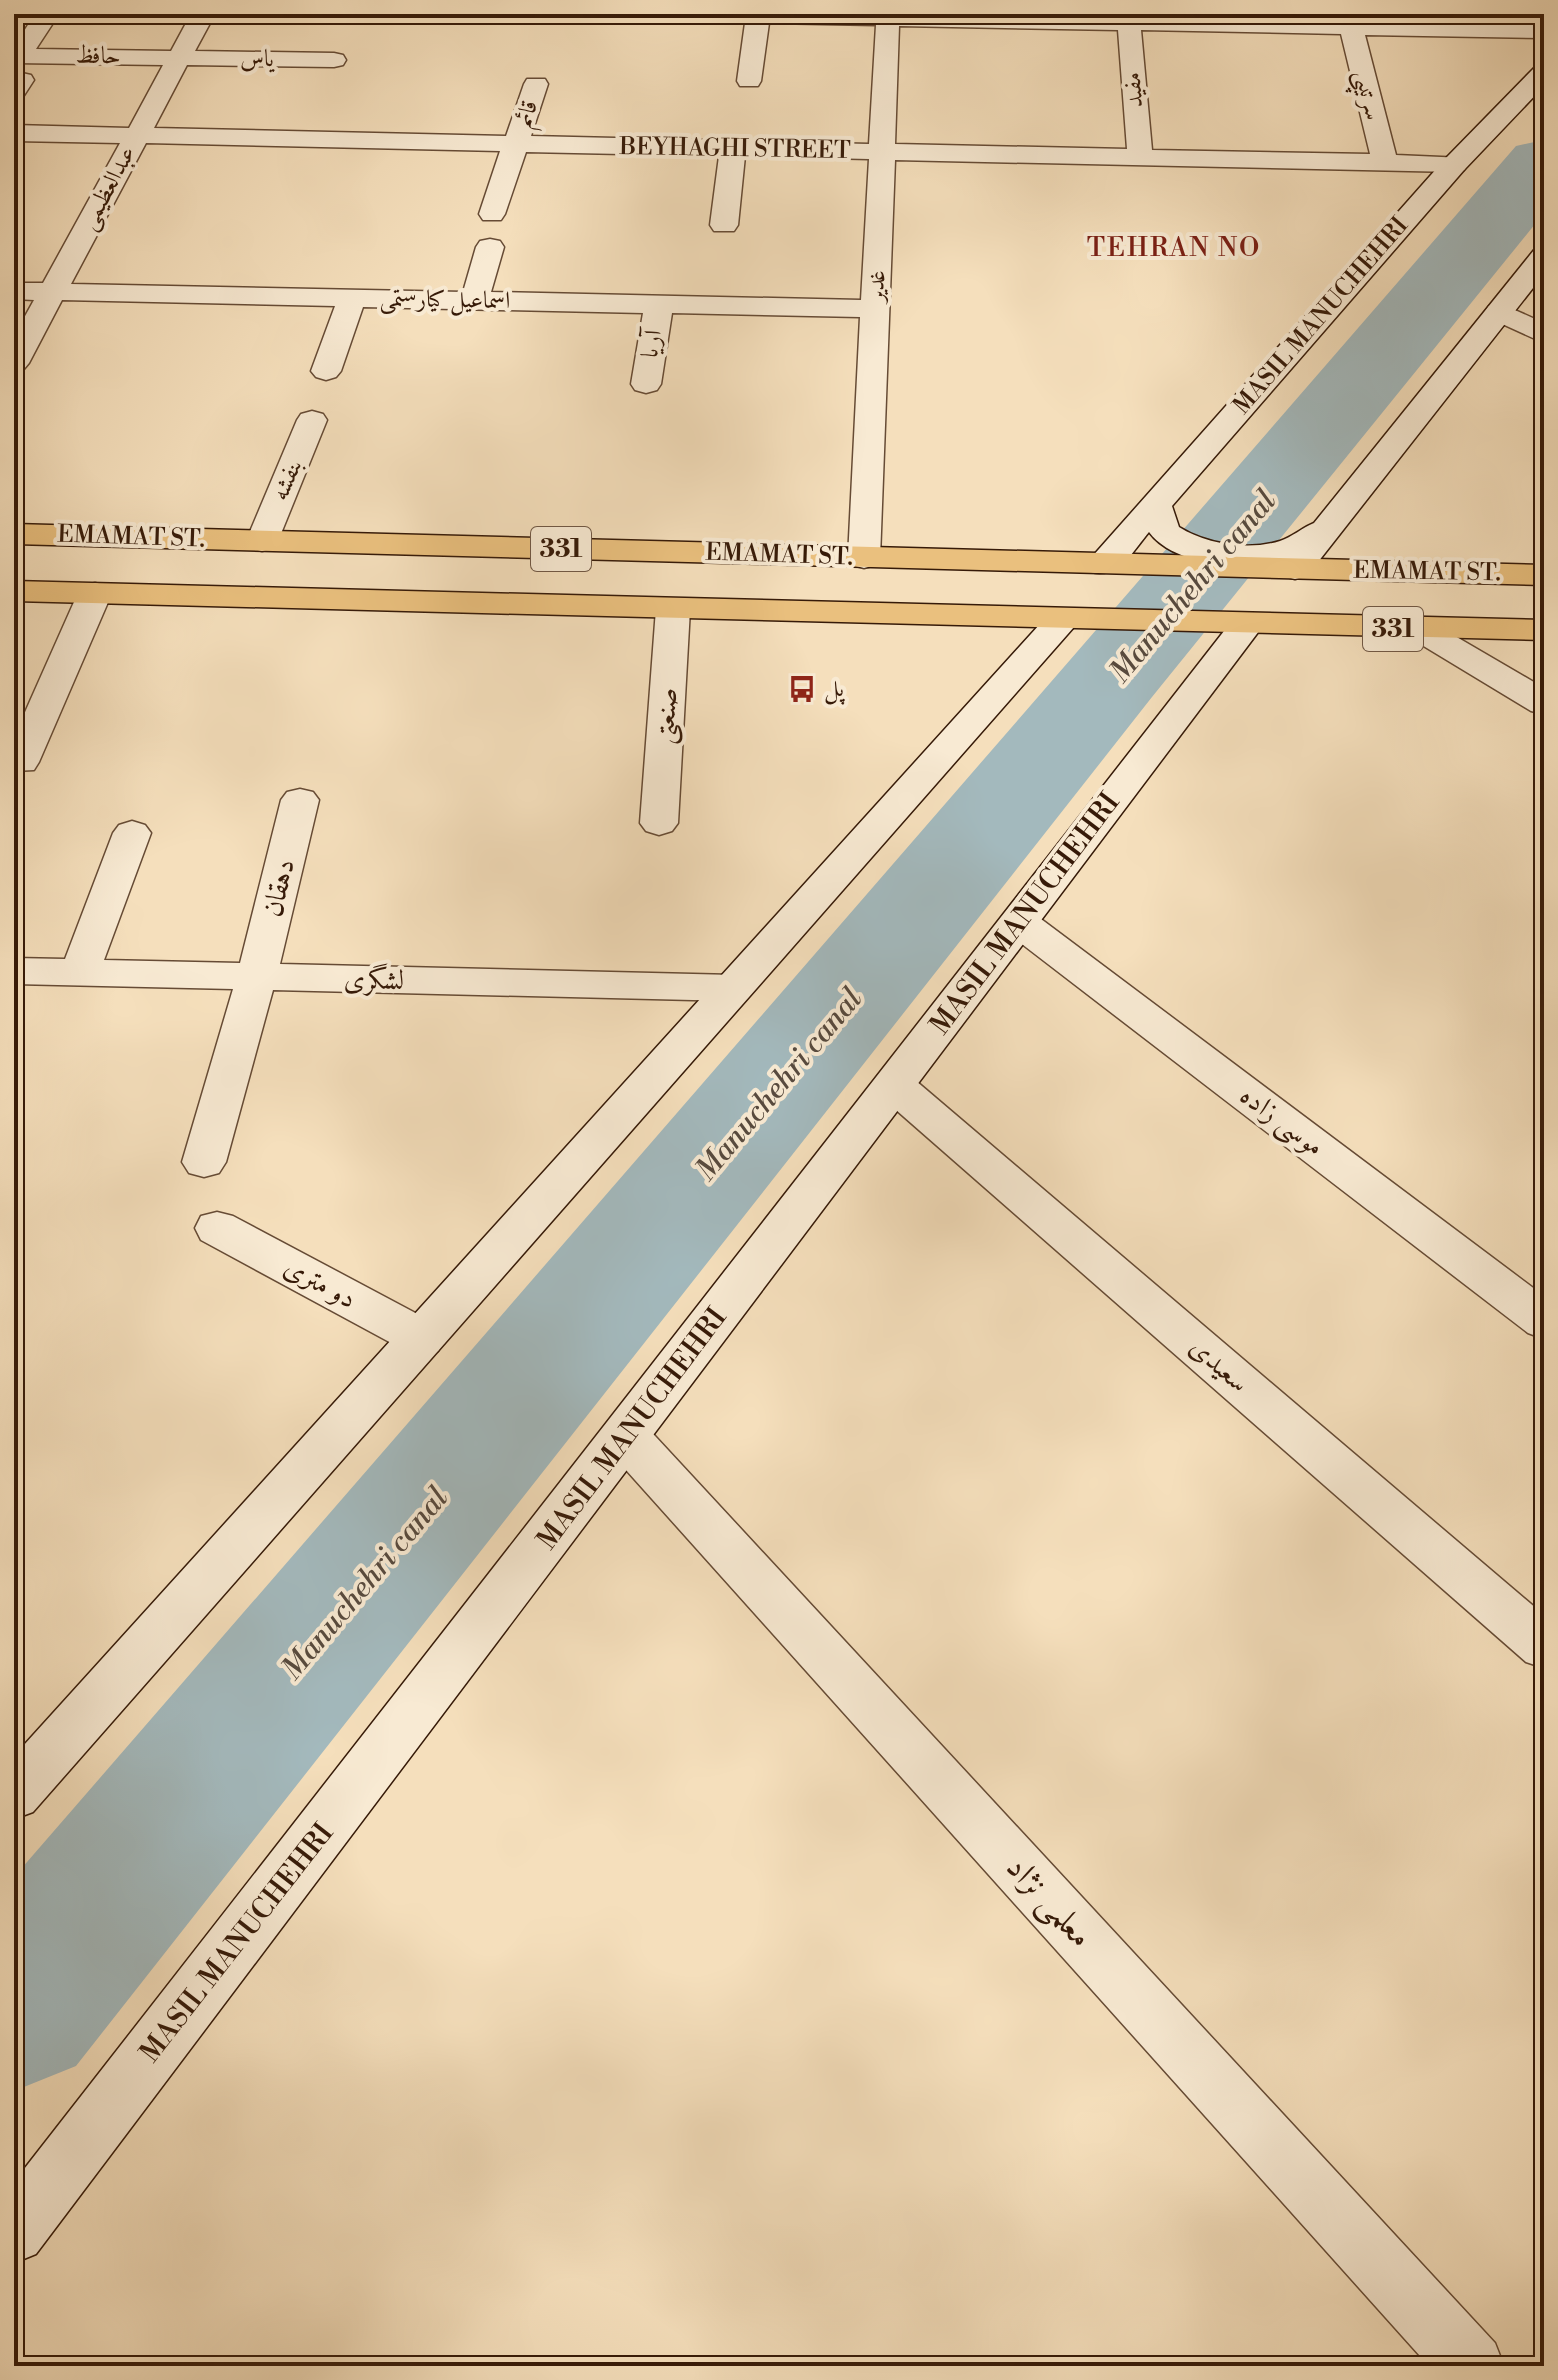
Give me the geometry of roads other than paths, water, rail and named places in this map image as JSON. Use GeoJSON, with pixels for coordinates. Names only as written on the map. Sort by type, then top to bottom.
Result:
{"type":"FeatureCollection","features":[{"type":"Feature","properties":{"kind":"main road","name":"EMAMAT ST."},"geometry":{"type":"LineString","coordinates":[[14,534],[1105,565],[1292,562],[1544,575]]}},
{"type":"Feature","properties":{"kind":"main road","name":"331"},"geometry":{"type":"LineString","coordinates":[[14,591],[1544,630]]}},
{"type":"Feature","properties":{"kind":"street","name":"حافظ"},"geometry":{"type":"LineString","coordinates":[[47,14],[22,50],[180,57]]}},
{"type":"Feature","properties":{"kind":"street","name":"عبدالعظیمی"},"geometry":{"type":"LineString","coordinates":[[14,363],[203,14]]}},
{"type":"Feature","properties":{"kind":"street"},"geometry":{"type":"LineString","coordinates":[[659,14],[1022,18],[1129,23],[1241,20],[1351,27],[1527,25]]}},
{"type":"Feature","properties":{"kind":"street"},"geometry":{"type":"LineString","coordinates":[[749,81],[758,16]]}},
{"type":"Feature","properties":{"kind":"street","name":"غدیر"},"geometry":{"type":"LineString","coordinates":[[864,558],[888,16]]}},
{"type":"Feature","properties":{"kind":"street","name":"مفید"},"geometry":{"type":"LineString","coordinates":[[1129,23],[1140,157]]}},
{"type":"Feature","properties":{"kind":"street","name":"سرتیپی"},"geometry":{"type":"LineString","coordinates":[[1351,27],[1385,162]]}},
{"type":"Feature","properties":{"kind":"street","name":"یاس"},"geometry":{"type":"LineString","coordinates":[[180,57],[334,60]]}},
{"type":"Feature","properties":{"kind":"street","name":"MASIL MANUCHEHRI"},"geometry":{"type":"LineString","coordinates":[[1105,565],[1455,164],[1544,72]]}},
{"type":"Feature","properties":{"kind":"street","name":"قائم"},"geometry":{"type":"LineString","coordinates":[[492,214],[536,84]]}},
{"type":"Feature","properties":{"kind":"street","name":"BEYHAGHI STREET"},"geometry":{"type":"LineString","coordinates":[[14,133],[1455,164]]}},
{"type":"Feature","properties":{"kind":"street"},"geometry":{"type":"LineString","coordinates":[[724,225],[733,149]]}},
{"type":"Feature","properties":{"kind":"street"},"geometry":{"type":"LineString","coordinates":[[475,300],[490,247]]}},
{"type":"Feature","properties":{"kind":"street"},"geometry":{"type":"LineString","coordinates":[[1156,504],[1160,524],[1171,537],[1196,547],[1228,554],[1264,554],[1292,562],[1326,530],[1544,256]]}},
{"type":"Feature","properties":{"kind":"street","name":"اسماعیل کیارستمی"},"geometry":{"type":"LineString","coordinates":[[14,291],[876,309]]}},
{"type":"Feature","properties":{"kind":"street"},"geometry":{"type":"LineString","coordinates":[[326,371],[352,298]]}},
{"type":"Feature","properties":{"kind":"street","name":"آریا"},"geometry":{"type":"LineString","coordinates":[[646,384],[659,304]]}},
{"type":"Feature","properties":{"kind":"street"},"geometry":{"type":"LineString","coordinates":[[1499,312],[1544,334]]}},
{"type":"Feature","properties":{"kind":"street","name":"بنفشه"},"geometry":{"type":"LineString","coordinates":[[262,541],[312,420]]}},
{"type":"Feature","properties":{"kind":"street"},"geometry":{"type":"LineString","coordinates":[[21,762],[95,593]]}},
{"type":"Feature","properties":{"kind":"street","name":"صنعتی"},"geometry":{"type":"LineString","coordinates":[[659,823],[673,609]]}},
{"type":"Feature","properties":{"kind":"street"},"geometry":{"type":"LineString","coordinates":[[14,1795],[1064,620]]}},
{"type":"Feature","properties":{"kind":"street","name":"MASIL MANUCHEHRI"},"geometry":{"type":"LineString","coordinates":[[14,2232],[626,1437],[1245,624]]}},
{"type":"Feature","properties":{"kind":"street"},"geometry":{"type":"LineString","coordinates":[[1419,629],[1544,703]]}},
{"type":"Feature","properties":{"kind":"street","name":"دهقان"},"geometry":{"type":"LineString","coordinates":[[204,1162],[257,977],[300,800]]}},
{"type":"Feature","properties":{"kind":"street"},"geometry":{"type":"LineString","coordinates":[[80,972],[132,833]]}},
{"type":"Feature","properties":{"kind":"street","name":"موسی زاده"},"geometry":{"type":"LineString","coordinates":[[1019,922],[1544,1321]]}},
{"type":"Feature","properties":{"kind":"street","name":"لشگری"},"geometry":{"type":"LineString","coordinates":[[14,971],[734,988]]}},
{"type":"Feature","properties":{"kind":"street","name":"سعیدی"},"geometry":{"type":"LineString","coordinates":[[894,1085],[1544,1646]]}},
{"type":"Feature","properties":{"kind":"street","name":"دو متری"},"geometry":{"type":"LineString","coordinates":[[217,1228],[422,1338]]}},
{"type":"Feature","properties":{"kind":"street","name":"معلمی نژاد"},"geometry":{"type":"LineString","coordinates":[[626,1437],[1472,2366]]}},
{"type":"Feature","properties":{"kind":"waterway","name":"Manuchehri canal"},"geometry":{"type":"LineString","coordinates":[[14,2007],[1115,675],[1544,163]]}},
{"type":"Feature","properties":{"kind":"place","name":"پل"},"geometry":{"type":"Point","coordinates":[802,689]}},
{"type":"Feature","properties":{"kind":"district","name":"TEHRAN NO"},"geometry":{"type":"Point","coordinates":[1174,248]}}]}
